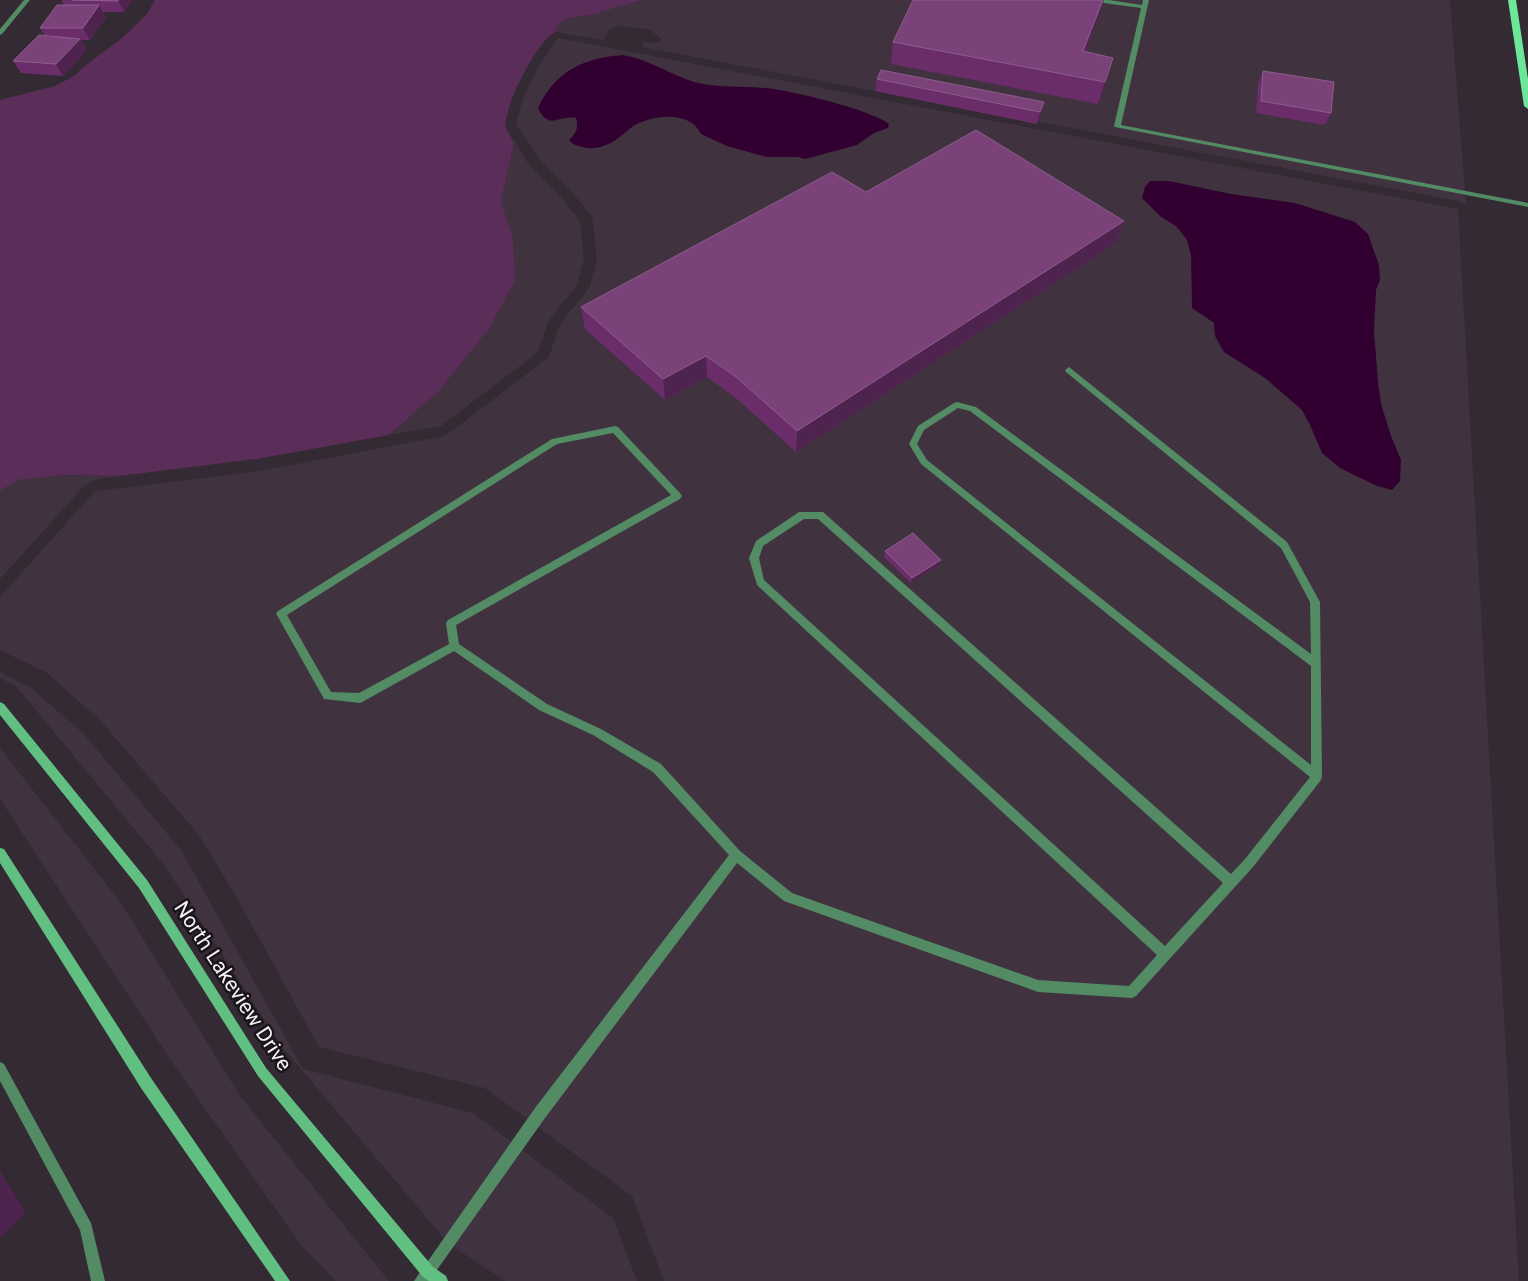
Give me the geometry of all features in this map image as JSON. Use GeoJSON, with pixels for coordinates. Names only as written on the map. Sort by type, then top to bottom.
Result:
{"type":"FeatureCollection","features":[{"type":"Feature","properties":{"kind":"main road"},"geometry":{"type":"LineString","coordinates":[[1512,0],[1528,106]]}},
{"type":"Feature","properties":{"kind":"street"},"geometry":{"type":"LineString","coordinates":[[0,33],[27,0]]}},
{"type":"Feature","properties":{"kind":"street"},"geometry":{"type":"LineString","coordinates":[[1097,0],[1145,4],[1117,126],[1528,205]]}},
{"type":"Feature","properties":{"kind":"street"},"geometry":{"type":"LineString","coordinates":[[454,646],[360,698],[328,696],[281,614],[555,441],[615,429],[677,496],[451,622],[454,646],[543,707],[597,732],[657,768],[736,855],[788,897],[1038,986],[1132,992],[1249,863],[1317,776],[1315,602],[1284,545],[1069,370]]}},
{"type":"Feature","properties":{"kind":"street"},"geometry":{"type":"LineString","coordinates":[[1316,664],[973,409],[957,406],[921,428],[913,444],[924,462],[1317,776]]}},
{"type":"Feature","properties":{"kind":"street"},"geometry":{"type":"LineString","coordinates":[[1166,955],[760,582],[754,558],[758,544],[802,515],[820,515],[1231,882]]}},
{"type":"Feature","properties":{"kind":"street","name":"North Lakeview Drive"},"geometry":{"type":"LineString","coordinates":[[0,706],[143,884],[262,1072],[424,1277],[441,1281]]}},
{"type":"Feature","properties":{"kind":"street"},"geometry":{"type":"LineString","coordinates":[[0,852],[146,1083],[283,1281]]}},
{"type":"Feature","properties":{"kind":"street"},"geometry":{"type":"LineString","coordinates":[[424,1277],[540,1113],[736,855]]}},
{"type":"Feature","properties":{"kind":"street"},"geometry":{"type":"LineString","coordinates":[[0,1068],[86,1228],[98,1281]]}},
{"type":"Feature","properties":{"kind":"shaded area"},"geometry":{"type":"Polygon","coordinates":[[[155,0],[642,0],[595,14],[568,18],[557,26],[556,32],[550,35],[544,42],[520,80],[508,111],[505,126],[514,143],[501,201],[513,237],[515,281],[489,329],[439,391],[389,435],[257,459],[119,476],[62,475],[18,480],[0,491],[0,100],[55,86],[74,76],[121,39],[147,14],[155,0]]]}},
{"type":"Feature","properties":{"kind":"shaded area"},"geometry":{"type":"Polygon","coordinates":[[[642,0],[1450,0],[1466,205],[1458,201],[642,47],[643,41],[655,44],[662,39],[648,29],[618,26],[609,30],[603,40],[556,32],[557,26],[567,18],[595,14],[642,0]]]}},
{"type":"Feature","properties":{"kind":"shaded area"},"geometry":{"type":"Polygon","coordinates":[[[558,38],[1458,209],[1519,1281],[664,1281],[632,1196],[485,1088],[319,1047],[238,900],[199,835],[99,719],[47,673],[0,650],[0,597],[95,491],[254,472],[445,436],[549,357],[560,324],[590,287],[597,258],[592,217],[572,192],[541,161],[516,124],[523,98],[539,66],[558,38]]]}},
{"type":"Feature","properties":{"kind":"shaded area"},"geometry":{"type":"Polygon","coordinates":[[[623,55],[641,60],[694,82],[777,90],[849,107],[880,119],[889,124],[888,128],[874,133],[857,145],[805,159],[798,157],[767,157],[727,146],[701,134],[689,121],[672,117],[643,121],[612,142],[599,147],[588,148],[573,144],[569,140],[576,130],[576,118],[546,119],[538,108],[545,95],[562,76],[583,63],[623,55]]]}},
{"type":"Feature","properties":{"kind":"shaded area"},"geometry":{"type":"Polygon","coordinates":[[[513,138],[529,165],[561,197],[580,221],[584,259],[577,285],[549,320],[537,353],[441,426],[389,435],[439,391],[489,329],[515,281],[513,237],[501,201],[514,143],[513,138]]]}},
{"type":"Feature","properties":{"kind":"shaded area"},"geometry":{"type":"Polygon","coordinates":[[[1150,181],[1169,181],[1231,194],[1295,203],[1355,222],[1368,234],[1379,265],[1380,280],[1376,290],[1374,331],[1381,404],[1401,460],[1400,481],[1392,490],[1377,486],[1340,468],[1322,453],[1302,410],[1265,378],[1224,352],[1215,336],[1214,323],[1192,308],[1191,255],[1187,240],[1176,226],[1161,217],[1142,198],[1145,187],[1150,181]]]}},
{"type":"Feature","properties":{"kind":"shaded area"},"geometry":{"type":"Polygon","coordinates":[[[62,475],[119,476],[99,479],[83,487],[0,579],[0,491],[18,480],[62,475]]]}},
{"type":"Feature","properties":{"kind":"shaded area"},"geometry":{"type":"Polygon","coordinates":[[[0,672],[31,688],[83,733],[181,850],[303,1069],[473,1113],[613,1218],[637,1281],[505,1281],[448,1243],[284,1049],[164,865],[16,686],[0,678],[0,672]]]}},
{"type":"Feature","properties":{"kind":"shaded area"},"geometry":{"type":"Polygon","coordinates":[[[0,748],[121,903],[240,1096],[389,1281],[336,1281],[301,1245],[170,1059],[0,799],[0,748]]]}},
{"type":"Feature","properties":{"kind":"building"},"geometry":{"type":"Polygon","coordinates":[[[72,0],[118,0],[118,1],[72,0]]]}},
{"type":"Feature","properties":{"kind":"building"},"geometry":{"type":"Polygon","coordinates":[[[913,0],[1103,0],[1083,51],[1113,58],[1105,82],[893,42],[913,0]]]}},
{"type":"Feature","properties":{"kind":"building"},"geometry":{"type":"Polygon","coordinates":[[[57,5],[99,5],[83,28],[40,28],[57,5]]]}},
{"type":"Feature","properties":{"kind":"building"},"geometry":{"type":"Polygon","coordinates":[[[39,35],[80,39],[56,64],[13,61],[39,35]]]}},
{"type":"Feature","properties":{"kind":"building"},"geometry":{"type":"Polygon","coordinates":[[[881,70],[1044,102],[1040,112],[877,79],[881,70]]]}},
{"type":"Feature","properties":{"kind":"building"},"geometry":{"type":"Polygon","coordinates":[[[1263,71],[1334,82],[1331,113],[1261,101],[1263,71]]]}},
{"type":"Feature","properties":{"kind":"building"},"geometry":{"type":"Polygon","coordinates":[[[976,130],[1124,221],[797,431],[735,376],[706,356],[663,379],[581,307],[832,172],[866,192],[976,130]]]}},
{"type":"Feature","properties":{"kind":"building"},"geometry":{"type":"Polygon","coordinates":[[[913,533],[941,560],[912,578],[885,551],[913,533]]]}}]}
